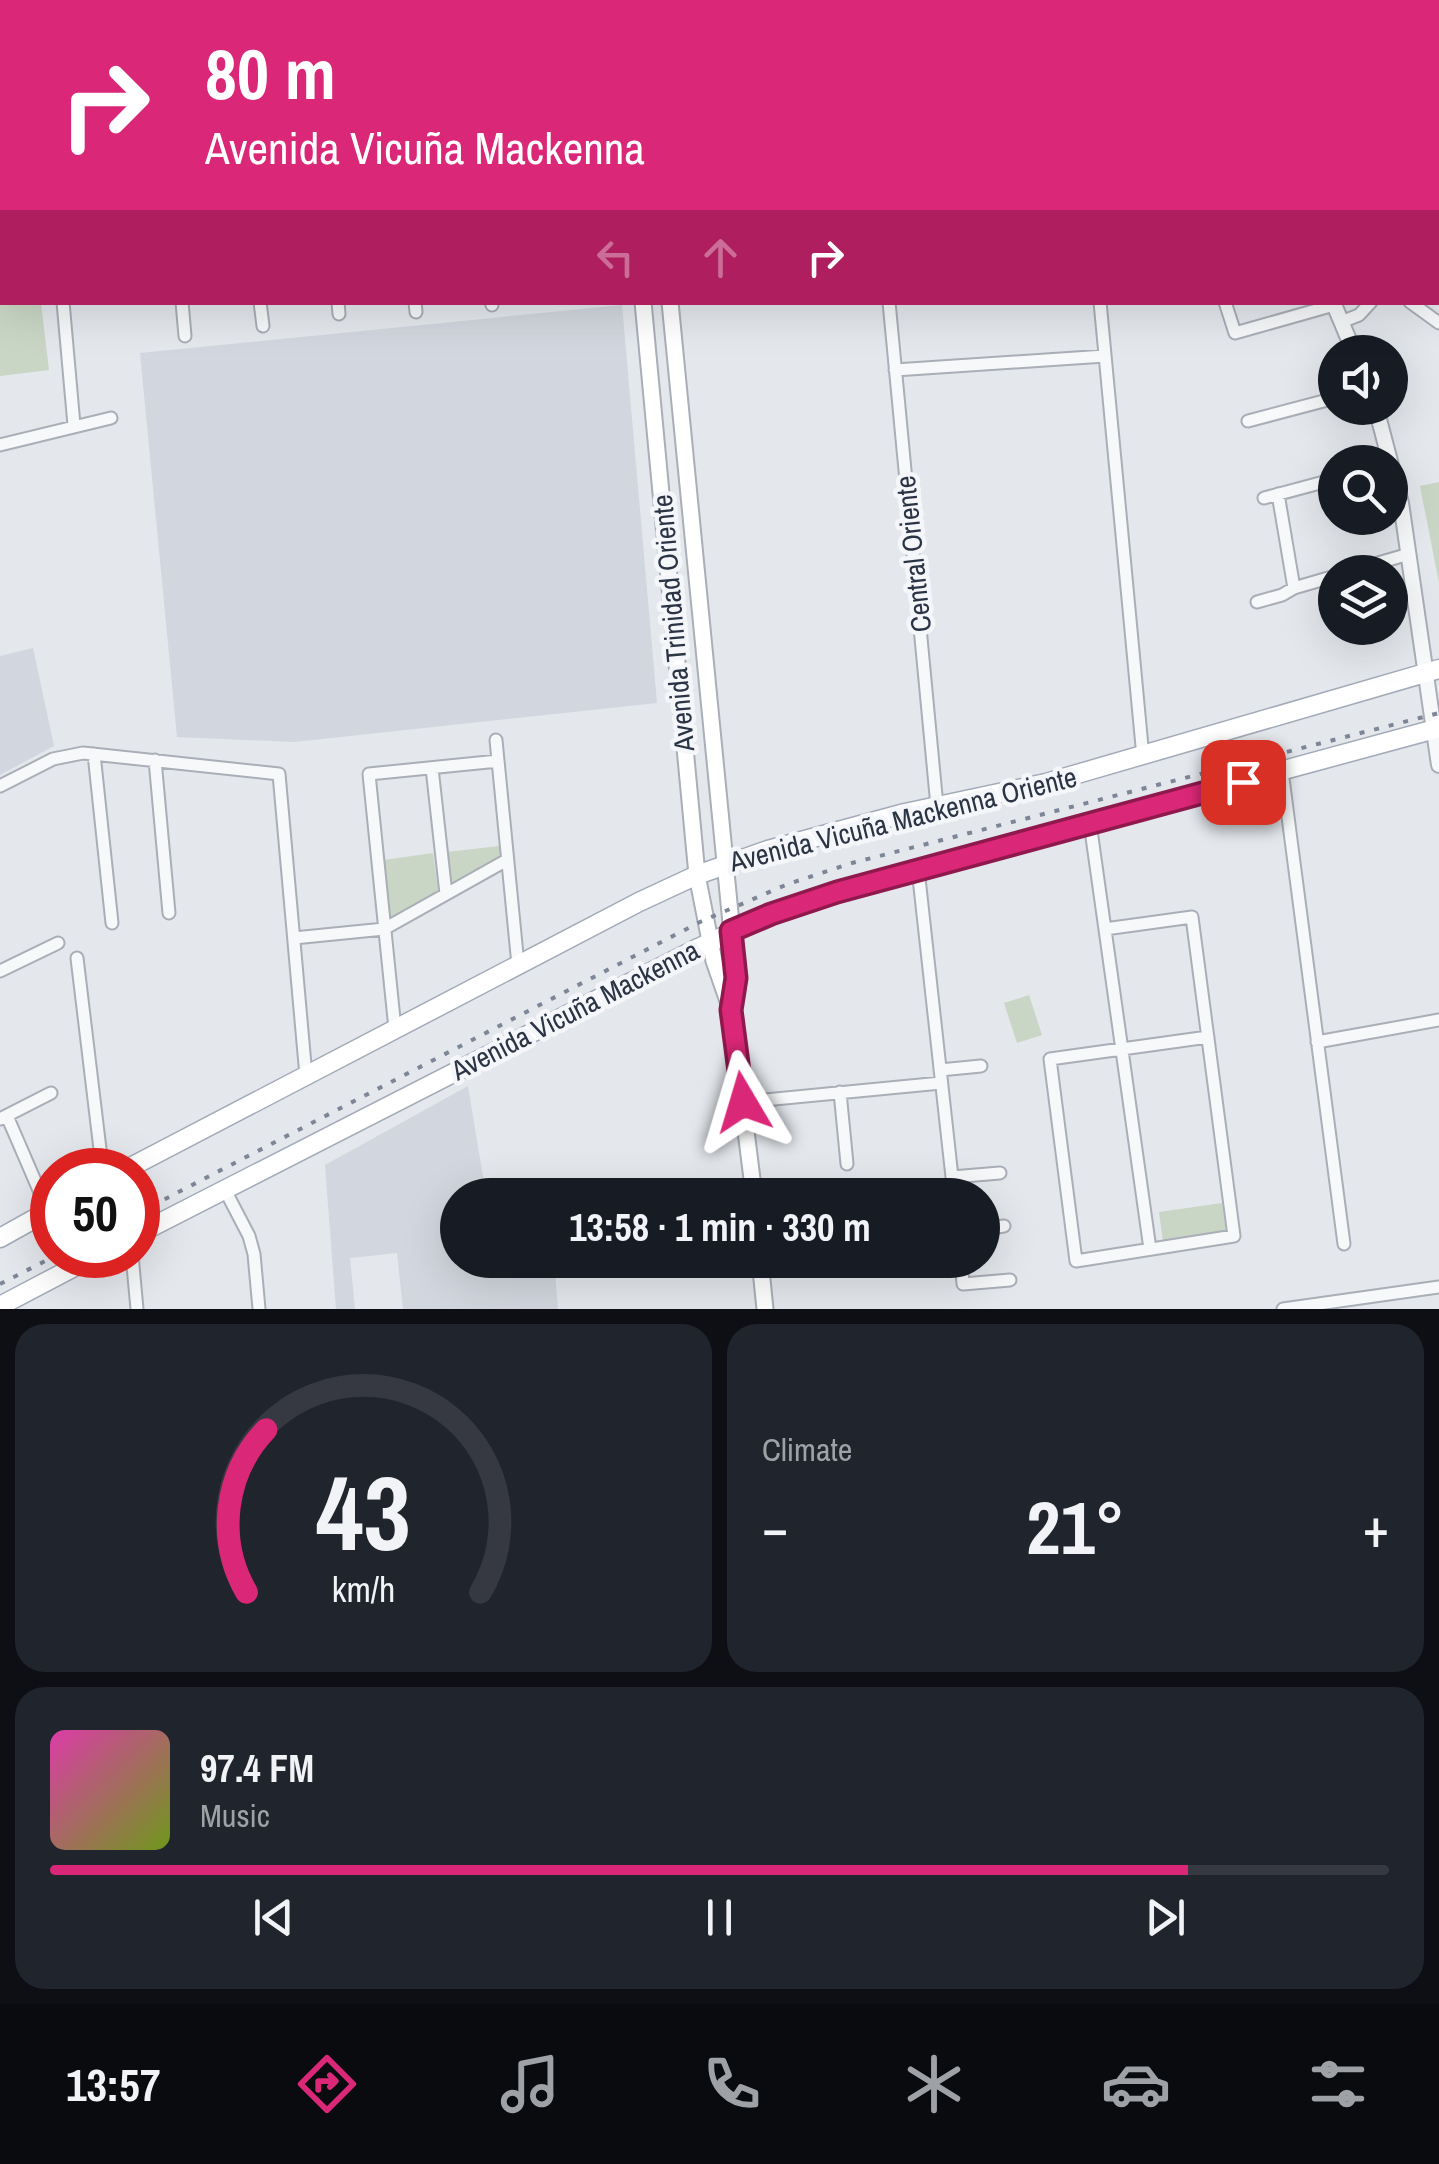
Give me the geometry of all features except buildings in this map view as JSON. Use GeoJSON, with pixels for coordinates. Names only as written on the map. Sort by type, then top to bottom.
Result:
{"type":"FeatureCollection","features":[{"type":"Feature","properties":{"kind":"main road","name":"Avenida Trinidad Oriente"},"geometry":{"type":"LineString","coordinates":[[643,305],[696,874],[717,972],[731,1010]]}},
{"type":"Feature","properties":{"kind":"main road","name":"Avenida Trinidad Oriente"},"geometry":{"type":"LineString","coordinates":[[670,305],[736,978],[731,1010]]}},
{"type":"Feature","properties":{"kind":"main road","name":"Avenida Vicuña Mackenna Oriente"},"geometry":{"type":"LineString","coordinates":[[160,1152],[696,874],[814,836],[1143,757],[1432,671]]}},
{"type":"Feature","properties":{"kind":"main road","name":"Avenida Vicuña Mackenna"},"geometry":{"type":"LineString","coordinates":[[160,1222],[731,931],[806,901],[1436,728]]}},
{"type":"Feature","properties":{"kind":"main road"},"geometry":{"type":"LineString","coordinates":[[731,1010],[752,1178]]}},
{"type":"Feature","properties":{"kind":"main road"},"geometry":{"type":"LineString","coordinates":[[0,1238],[30,1221]]}},
{"type":"Feature","properties":{"kind":"main road"},"geometry":{"type":"LineString","coordinates":[[0,1306],[53,1278]]}},
{"type":"Feature","properties":{"kind":"main road"},"geometry":{"type":"LineString","coordinates":[[762,1278],[765,1309]]}},
{"type":"Feature","properties":{"kind":"street"},"geometry":{"type":"LineString","coordinates":[[63,305],[74,426]]}},
{"type":"Feature","properties":{"kind":"street"},"geometry":{"type":"LineString","coordinates":[[182,305],[185,336]]}},
{"type":"Feature","properties":{"kind":"street"},"geometry":{"type":"LineString","coordinates":[[260,305],[263,326]]}},
{"type":"Feature","properties":{"kind":"street","name":"Central Oriente"},"geometry":{"type":"LineString","coordinates":[[888,305],[937,806]]}},
{"type":"Feature","properties":{"kind":"street"},"geometry":{"type":"LineString","coordinates":[[1100,305],[1143,757]]}},
{"type":"Feature","properties":{"kind":"street"},"geometry":{"type":"LineString","coordinates":[[1226,305],[1234,333],[1331,305]]}},
{"type":"Feature","properties":{"kind":"street"},"geometry":{"type":"LineString","coordinates":[[1334,305],[1347,335]]}},
{"type":"Feature","properties":{"kind":"street"},"geometry":{"type":"LineString","coordinates":[[1341,322],[1368,305]]}},
{"type":"Feature","properties":{"kind":"street"},"geometry":{"type":"LineString","coordinates":[[1414,305],[1439,323]]}},
{"type":"Feature","properties":{"kind":"street"},"geometry":{"type":"LineString","coordinates":[[895,370],[1105,356]]}},
{"type":"Feature","properties":{"kind":"street"},"geometry":{"type":"LineString","coordinates":[[1248,421],[1318,402]]}},
{"type":"Feature","properties":{"kind":"street"},"geometry":{"type":"LineString","coordinates":[[0,445],[110,418]]}},
{"type":"Feature","properties":{"kind":"street"},"geometry":{"type":"LineString","coordinates":[[1264,498],[1318,483]]}},
{"type":"Feature","properties":{"kind":"street"},"geometry":{"type":"LineString","coordinates":[[1278,494],[1294,588]]}},
{"type":"Feature","properties":{"kind":"street"},"geometry":{"type":"LineString","coordinates":[[1405,535],[1432,671],[1439,765]]}},
{"type":"Feature","properties":{"kind":"street"},"geometry":{"type":"LineString","coordinates":[[1257,602],[1318,581]]}},
{"type":"Feature","properties":{"kind":"street"},"geometry":{"type":"LineString","coordinates":[[496,740],[518,965]]}},
{"type":"Feature","properties":{"kind":"street"},"geometry":{"type":"LineString","coordinates":[[0,786],[68,754],[279,774],[306,1076]]}},
{"type":"Feature","properties":{"kind":"street"},"geometry":{"type":"LineString","coordinates":[[94,754],[112,923]]}},
{"type":"Feature","properties":{"kind":"street"},"geometry":{"type":"LineString","coordinates":[[154,760],[169,913]]}},
{"type":"Feature","properties":{"kind":"street"},"geometry":{"type":"LineString","coordinates":[[395,1030],[369,774],[498,760]]}},
{"type":"Feature","properties":{"kind":"street"},"geometry":{"type":"LineString","coordinates":[[432,768],[446,894]]}},
{"type":"Feature","properties":{"kind":"street"},"geometry":{"type":"LineString","coordinates":[[1282,771],[1344,1244]]}},
{"type":"Feature","properties":{"kind":"street"},"geometry":{"type":"LineString","coordinates":[[1090,823],[1150,1249]]}},
{"type":"Feature","properties":{"kind":"street"},"geometry":{"type":"LineString","coordinates":[[294,938],[384,929],[508,860]]}},
{"type":"Feature","properties":{"kind":"street"},"geometry":{"type":"LineString","coordinates":[[918,869],[952,1177],[1000,1173]]}},
{"type":"Feature","properties":{"kind":"street"},"geometry":{"type":"LineString","coordinates":[[1105,929],[1192,918],[1208,1037],[1234,1236],[1076,1260],[1050,1060],[1208,1037]]}},
{"type":"Feature","properties":{"kind":"street"},"geometry":{"type":"LineString","coordinates":[[0,972],[58,943]]}},
{"type":"Feature","properties":{"kind":"street"},"geometry":{"type":"LineString","coordinates":[[77,958],[100,1148]]}},
{"type":"Feature","properties":{"kind":"street"},"geometry":{"type":"LineString","coordinates":[[1317,1042],[1439,1020]]}},
{"type":"Feature","properties":{"kind":"street"},"geometry":{"type":"LineString","coordinates":[[743,1102],[840,1092],[981,1066]]}},
{"type":"Feature","properties":{"kind":"street"},"geometry":{"type":"LineString","coordinates":[[840,1092],[847,1164]]}},
{"type":"Feature","properties":{"kind":"street"},"geometry":{"type":"LineString","coordinates":[[30,1170],[4,1117],[51,1093]]}},
{"type":"Feature","properties":{"kind":"street"},"geometry":{"type":"LineString","coordinates":[[224,1188],[252,1245],[259,1309]]}},
{"type":"Feature","properties":{"kind":"street"},"geometry":{"type":"LineString","coordinates":[[1000,1227],[1004,1226]]}},
{"type":"Feature","properties":{"kind":"street"},"geometry":{"type":"LineString","coordinates":[[134,1278],[137,1309]]}},
{"type":"Feature","properties":{"kind":"street"},"geometry":{"type":"LineString","coordinates":[[963,1278],[964,1284],[1010,1280]]}},
{"type":"Feature","properties":{"kind":"street"},"geometry":{"type":"LineString","coordinates":[[1284,1309],[1439,1286]]}},
{"type":"Feature","properties":{"kind":"shaded area"},"geometry":{"type":"Polygon","coordinates":[[[622,305],[657,703],[294,742],[177,737],[140,353],[622,305]]]}},
{"type":"Feature","properties":{"kind":"shaded area"},"geometry":{"type":"Polygon","coordinates":[[[33,648],[54,746],[0,775],[0,656],[33,648]]]}},
{"type":"Feature","properties":{"kind":"shaded area"},"geometry":{"type":"Polygon","coordinates":[[[468,1086],[483,1178],[440,1178],[440,1278],[555,1278],[558,1309],[403,1309],[397,1253],[350,1258],[355,1309],[336,1309],[325,1165],[468,1086]]]}},
{"type":"Feature","properties":{"kind":"green space"},"geometry":{"type":"Polygon","coordinates":[[[0,305],[41,305],[49,370],[0,376],[0,305]]]}},
{"type":"Feature","properties":{"kind":"green space"},"geometry":{"type":"Polygon","coordinates":[[[1439,482],[1439,583],[1420,486],[1439,482]]]}},
{"type":"Feature","properties":{"kind":"green space"},"geometry":{"type":"Polygon","coordinates":[[[499,846],[502,865],[452,892],[447,852],[499,846]]]}},
{"type":"Feature","properties":{"kind":"green space"},"geometry":{"type":"Polygon","coordinates":[[[433,853],[439,897],[391,923],[383,860],[433,853]]]}},
{"type":"Feature","properties":{"kind":"green space"},"geometry":{"type":"Polygon","coordinates":[[[1029,995],[1042,1035],[1017,1043],[1004,1003],[1029,995]]]}},
{"type":"Feature","properties":{"kind":"green space"},"geometry":{"type":"Polygon","coordinates":[[[1222,1203],[1226,1233],[1163,1242],[1159,1212],[1222,1203]]]}},
{"type":"Feature","properties":{"kind":"railway"},"geometry":{"type":"LineString","coordinates":[[160,1202],[700,922],[788,884],[852,863],[1439,713]]}},
{"type":"Feature","properties":{"kind":"railway"},"geometry":{"type":"LineString","coordinates":[[0,1284],[30,1269]]}},
{"type":"Feature","properties":{"kind":"route"},"geometry":{"type":"LineString","coordinates":[[743,1102],[731,1010],[736,978],[731,931],[837,892],[1243,782]]}}]}
